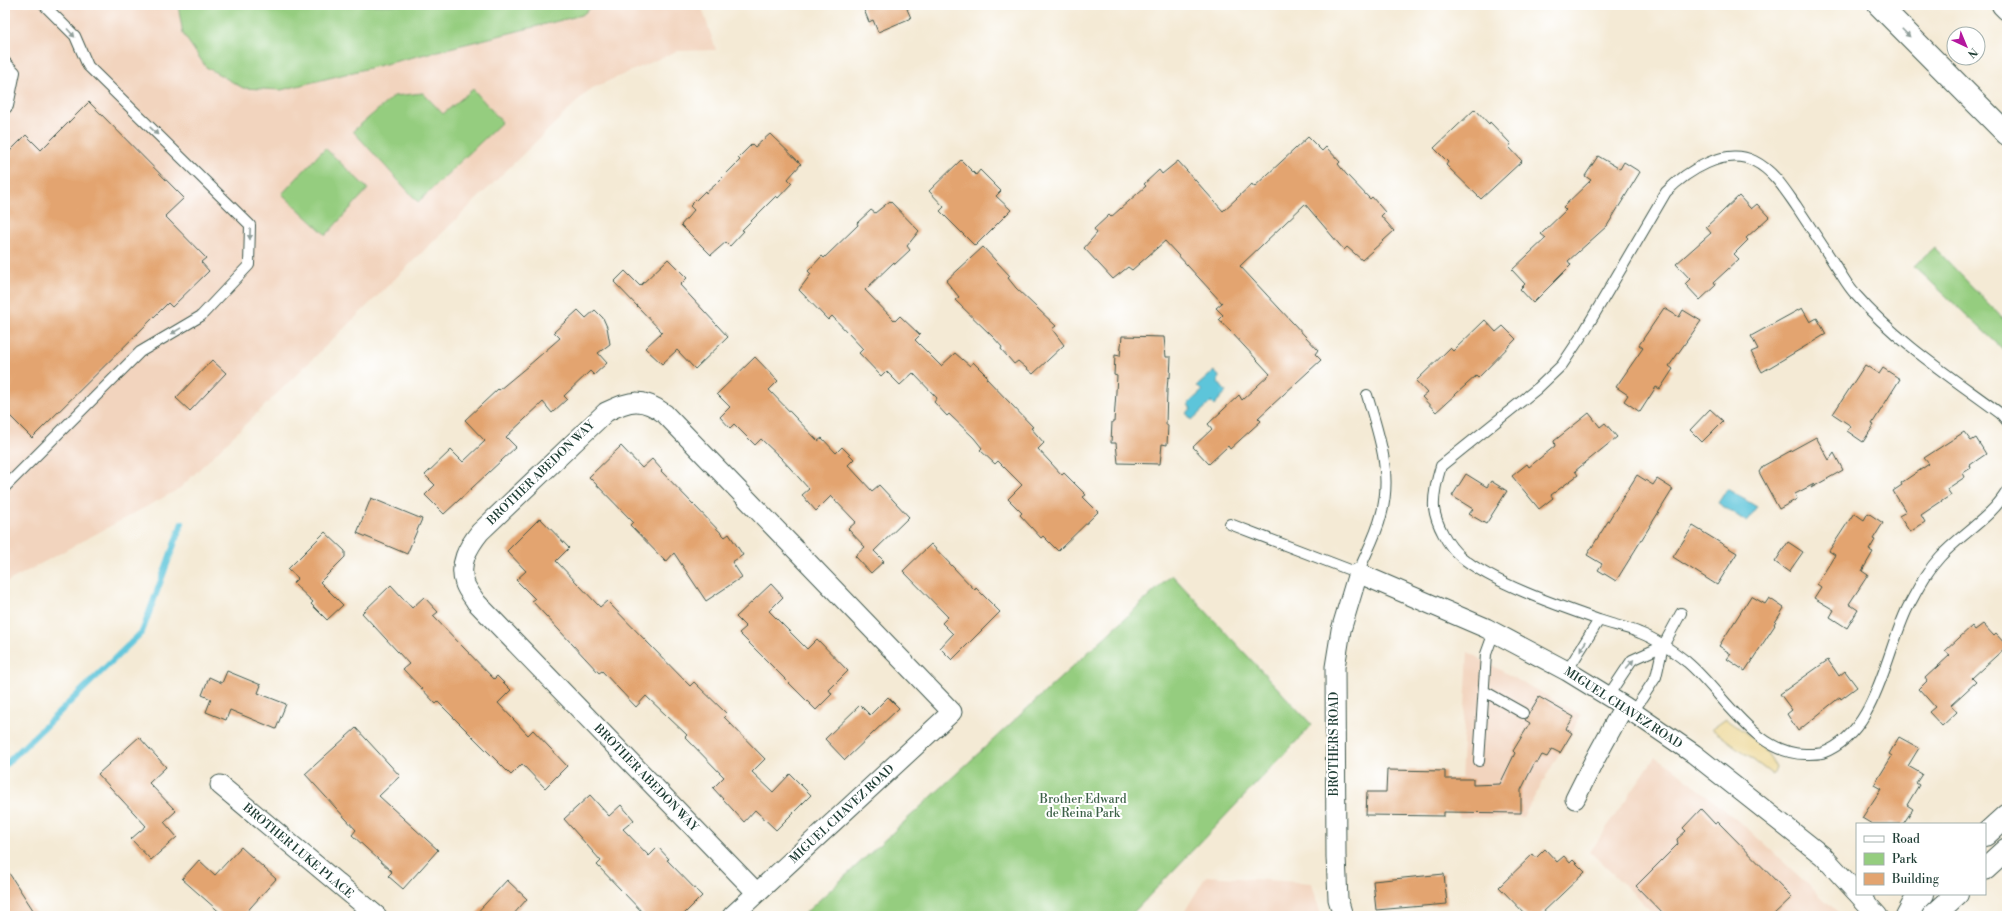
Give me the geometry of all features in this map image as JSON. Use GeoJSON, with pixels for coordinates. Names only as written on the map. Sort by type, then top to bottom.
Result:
{"type":"FeatureCollection","features":[{"type":"Feature","properties":{"kind":"main road"},"geometry":{"type":"LineString","coordinates":[[1879,5],[2007,134]]}},
{"type":"Feature","properties":{"kind":"main road"},"geometry":{"type":"LineString","coordinates":[[2003,5],[2007,9]]}},
{"type":"Feature","properties":{"kind":"main road"},"geometry":{"type":"LineString","coordinates":[[1986,834],[2007,815]]}},
{"type":"Feature","properties":{"kind":"main road"},"geometry":{"type":"LineString","coordinates":[[1986,868],[2007,849]]}},
{"type":"Feature","properties":{"kind":"main road"},"geometry":{"type":"LineString","coordinates":[[1907,916],[1914,903],[1922,895]]}},
{"type":"Feature","properties":{"kind":"main road"},"geometry":{"type":"LineString","coordinates":[[1933,916],[1956,895]]}},
{"type":"Feature","properties":{"kind":"street","name":"BROTHER ABEDON WAY"},"geometry":{"type":"LineString","coordinates":[[757,893],[476,602],[465,584],[463,571],[464,555],[471,542],[606,412],[622,404],[636,402],[651,404],[665,414],[952,712]]}},
{"type":"Feature","properties":{"kind":"street","name":"MIGUEL CHAVEZ ROAD"},"geometry":{"type":"LineString","coordinates":[[1358,574],[1494,632],[1567,671],[1622,705],[1694,754],[1823,856],[1856,891]]}},
{"type":"Feature","properties":{"kind":"street","name":"BROTHERS ROAD"},"geometry":{"type":"LineString","coordinates":[[1342,916],[1338,899],[1336,857],[1335,667],[1341,630],[1358,574]]}},
{"type":"Feature","properties":{"kind":"street"},"geometry":{"type":"LineString","coordinates":[[1575,799],[1622,705]]}},
{"type":"Feature","properties":{"kind":"street","name":"MIGUEL CHAVEZ ROAD"},"geometry":{"type":"LineString","coordinates":[[732,916],[952,712]]}},
{"type":"Feature","properties":{"kind":"street","name":"BROTHER LUKE PLACE"},"geometry":{"type":"LineString","coordinates":[[220,785],[376,916]]}},
{"type":"Feature","properties":{"kind":"street","name":"MIGUEL CHAVEZ ROAD"},"geometry":{"type":"LineString","coordinates":[[1860,895],[1878,916]]}},
{"type":"Feature","properties":{"kind":"lane"},"geometry":{"type":"LineString","coordinates":[[5,487],[140,352],[201,316],[249,265],[250,225],[88,66],[75,36],[44,5]]}},
{"type":"Feature","properties":{"kind":"lane"},"geometry":{"type":"LineString","coordinates":[[5,62],[15,72],[8,106],[5,109]]}},
{"type":"Feature","properties":{"kind":"lane"},"geometry":{"type":"LineString","coordinates":[[2007,421],[2001,414],[1898,336],[1873,314],[1854,293],[1771,172],[1753,160],[1734,156],[1705,163],[1680,178],[1666,192],[1584,332],[1562,365],[1538,388],[1441,466],[1436,484],[1434,508],[1442,533],[1458,555],[1490,576],[1599,620],[1640,633],[1663,646],[1696,671],[1742,721],[1759,736],[1779,748],[1798,755],[1821,753],[1837,744],[1854,731],[1868,711],[1907,610],[1923,578],[1941,556],[1985,516],[2007,491]]}},
{"type":"Feature","properties":{"kind":"lane"},"geometry":{"type":"LineString","coordinates":[[1230,524],[1358,574],[1381,517],[1385,493],[1384,450],[1367,395]]}},
{"type":"Feature","properties":{"kind":"lane"},"geometry":{"type":"LineString","coordinates":[[1622,705],[1656,677],[1663,646],[1681,613]]}},
{"type":"Feature","properties":{"kind":"lane"},"geometry":{"type":"LineString","coordinates":[[1567,671],[1599,620]]}},
{"type":"Feature","properties":{"kind":"lane"},"geometry":{"type":"LineString","coordinates":[[1479,761],[1486,654],[1494,632]]}},
{"type":"Feature","properties":{"kind":"lane"},"geometry":{"type":"LineString","coordinates":[[1622,705],[1632,660],[1663,646]]}},
{"type":"Feature","properties":{"kind":"lane"},"geometry":{"type":"LineString","coordinates":[[1484,691],[1523,713]]}},
{"type":"Feature","properties":{"kind":"shaded area"},"geometry":{"type":"Polygon","coordinates":[[[5,5],[701,5],[716,50],[677,51],[590,89],[179,489],[5,583],[5,5]]]}},
{"type":"Feature","properties":{"kind":"shaded area"},"geometry":{"type":"Polygon","coordinates":[[[1468,652],[1581,715],[1523,817],[1459,817],[1468,652]]]}},
{"type":"Feature","properties":{"kind":"shaded area"},"geometry":{"type":"Polygon","coordinates":[[[1655,757],[1672,767],[1749,830],[1842,916],[1657,916],[1590,852],[1655,757]]]}},
{"type":"Feature","properties":{"kind":"shaded area"},"geometry":{"type":"Polygon","coordinates":[[[1206,876],[1312,883],[1321,916],[1182,916],[1206,876]]]}},
{"type":"Feature","properties":{"kind":"green space"},"geometry":{"type":"Polygon","coordinates":[[[178,5],[594,5],[582,15],[281,90],[243,88],[206,67],[183,34],[178,5]]]}},
{"type":"Feature","properties":{"kind":"green space"},"geometry":{"type":"Polygon","coordinates":[[[473,89],[502,122],[418,202],[353,131],[394,96],[423,93],[443,114],[473,89]]]}},
{"type":"Feature","properties":{"kind":"green space"},"geometry":{"type":"Polygon","coordinates":[[[325,148],[368,189],[326,235],[282,194],[325,148]]]}},
{"type":"Feature","properties":{"kind":"green space"},"geometry":{"type":"Polygon","coordinates":[[[1934,247],[2007,323],[2007,353],[1914,266],[1934,247]]]}},
{"type":"Feature","properties":{"kind":"green space","name":"Brother Edward de Reina Park"},"geometry":{"type":"Polygon","coordinates":[[[1172,575],[1312,725],[1130,916],[802,916],[1172,575]]]}},
{"type":"Feature","properties":{"kind":"sand"},"geometry":{"type":"Polygon","coordinates":[[[1726,719],[1767,752],[1776,768],[1773,775],[1712,729],[1726,719]]]}},
{"type":"Feature","properties":{"kind":"water"},"geometry":{"type":"Polygon","coordinates":[[[1214,371],[1219,376],[1218,382],[1226,392],[1214,405],[1211,402],[1192,420],[1186,413],[1191,409],[1188,404],[1202,391],[1197,386],[1214,371]]]}},
{"type":"Feature","properties":{"kind":"water"},"geometry":{"type":"Polygon","coordinates":[[[1727,489],[1757,507],[1747,522],[1718,503],[1727,489]]]}},
{"type":"Feature","properties":{"kind":"building"},"geometry":{"type":"Polygon","coordinates":[[[862,5],[910,5],[911,7],[907,9],[911,18],[878,32],[873,20],[869,22],[862,5]]]}},
{"type":"Feature","properties":{"kind":"building"},"geometry":{"type":"Polygon","coordinates":[[[89,102],[184,198],[165,216],[206,258],[201,262],[209,271],[172,307],[168,303],[32,438],[5,411],[5,156],[26,135],[41,150],[89,102]]]}},
{"type":"Feature","properties":{"kind":"building"},"geometry":{"type":"Polygon","coordinates":[[[1475,109],[1511,144],[1509,147],[1522,161],[1481,199],[1446,165],[1448,162],[1434,148],[1475,109]]]}},
{"type":"Feature","properties":{"kind":"building"},"geometry":{"type":"Polygon","coordinates":[[[770,134],[801,164],[788,179],[792,183],[778,198],[776,196],[742,230],[744,231],[730,246],[726,242],[711,255],[681,225],[694,210],[690,206],[705,191],[706,193],[715,185],[740,160],[738,158],[752,144],[755,147],[770,134]]]}},
{"type":"Feature","properties":{"kind":"building"},"geometry":{"type":"Polygon","coordinates":[[[1308,137],[1322,151],[1326,147],[1340,162],[1338,164],[1346,174],[1370,199],[1372,197],[1385,212],[1381,216],[1394,231],[1362,260],[1347,247],[1344,250],[1305,204],[1240,266],[1318,350],[1315,354],[1321,360],[1258,418],[1261,421],[1230,449],[1228,446],[1209,464],[1193,447],[1212,429],[1208,424],[1239,395],[1242,400],[1270,374],[1219,319],[1223,315],[1216,308],[1222,303],[1165,241],[1132,270],[1128,267],[1113,279],[1084,248],[1097,233],[1094,229],[1109,215],[1111,217],[1146,186],[1144,184],[1159,170],[1162,174],[1178,161],[1223,211],[1252,184],[1254,187],[1308,137]]]}},
{"type":"Feature","properties":{"kind":"building"},"geometry":{"type":"Polygon","coordinates":[[[1598,156],[1620,169],[1624,162],[1640,172],[1607,226],[1568,261],[1571,265],[1533,303],[1520,289],[1525,284],[1512,270],[1546,238],[1541,234],[1566,210],[1563,207],[1591,180],[1585,176],[1598,156]]]}},
{"type":"Feature","properties":{"kind":"building"},"geometry":{"type":"Polygon","coordinates":[[[961,160],[976,175],[980,170],[1001,191],[996,196],[1011,210],[975,246],[940,211],[944,207],[929,191],[961,160]]]}},
{"type":"Feature","properties":{"kind":"building"},"geometry":{"type":"Polygon","coordinates":[[[1739,196],[1751,209],[1757,204],[1769,217],[1746,238],[1748,240],[1734,254],[1739,259],[1714,282],[1716,285],[1700,300],[1685,284],[1690,279],[1676,264],[1711,233],[1706,227],[1739,196]]]}},
{"type":"Feature","properties":{"kind":"building"},"geometry":{"type":"Polygon","coordinates":[[[890,201],[919,231],[907,246],[910,250],[895,264],[894,262],[865,290],[895,321],[900,316],[920,335],[915,340],[941,366],[955,353],[970,366],[973,362],[988,377],[986,378],[1033,427],[1031,428],[1044,443],[1038,449],[1062,475],[1064,473],[1086,495],[1083,497],[1098,512],[1058,551],[1043,536],[1041,538],[1020,515],[1022,513],[1008,499],[1022,485],[998,461],[995,464],[980,450],[982,448],[974,438],[949,414],[947,416],[934,402],[937,398],[913,373],[900,385],[886,371],[881,376],[859,353],[863,349],[832,316],[828,320],[799,290],[811,274],[808,271],[822,256],[824,258],[858,225],[857,223],[871,210],[875,213],[890,201]]]}},
{"type":"Feature","properties":{"kind":"building"},"geometry":{"type":"Polygon","coordinates":[[[983,247],[1010,276],[1008,278],[1016,288],[1056,326],[1052,329],[1064,345],[1033,374],[1018,361],[1014,364],[994,338],[955,300],[959,297],[946,281],[983,247]]]}},
{"type":"Feature","properties":{"kind":"building"},"geometry":{"type":"Polygon","coordinates":[[[668,259],[687,278],[680,285],[728,337],[695,369],[677,350],[662,364],[645,348],[662,332],[614,282],[625,271],[640,286],[668,259]]]}},
{"type":"Feature","properties":{"kind":"building"},"geometry":{"type":"Polygon","coordinates":[[[1664,308],[1679,317],[1683,310],[1701,321],[1669,366],[1673,369],[1660,389],[1656,387],[1640,412],[1624,401],[1628,395],[1616,387],[1643,348],[1639,345],[1664,308]]]}},
{"type":"Feature","properties":{"kind":"building"},"geometry":{"type":"Polygon","coordinates":[[[1802,308],[1810,322],[1817,318],[1826,334],[1762,372],[1751,352],[1758,349],[1751,336],[1802,308]]]}},
{"type":"Feature","properties":{"kind":"building"},"geometry":{"type":"Polygon","coordinates":[[[578,310],[586,318],[595,310],[603,318],[607,327],[610,344],[598,353],[607,363],[594,375],[590,371],[564,396],[567,399],[552,413],[543,402],[506,437],[516,447],[444,514],[425,495],[435,485],[425,475],[451,450],[463,462],[485,441],[465,420],[498,389],[499,390],[560,338],[554,332],[578,310]]]}},
{"type":"Feature","properties":{"kind":"building"},"geometry":{"type":"Polygon","coordinates":[[[1485,320],[1496,332],[1503,326],[1516,339],[1478,378],[1476,376],[1436,412],[1422,397],[1427,393],[1416,381],[1450,348],[1453,351],[1485,320]]]}},
{"type":"Feature","properties":{"kind":"building"},"geometry":{"type":"Polygon","coordinates":[[[1122,336],[1164,337],[1166,357],[1171,357],[1170,378],[1168,377],[1167,390],[1167,445],[1162,444],[1160,464],[1118,463],[1116,443],[1111,443],[1117,376],[1114,375],[1115,355],[1120,356],[1122,336]]]}},
{"type":"Feature","properties":{"kind":"building"},"geometry":{"type":"Polygon","coordinates":[[[755,357],[778,381],[769,390],[818,441],[822,438],[836,453],[842,447],[854,459],[848,465],[872,491],[879,485],[909,517],[874,551],[884,561],[871,573],[855,556],[865,547],[848,529],[856,522],[831,496],[816,511],[802,495],[809,489],[781,458],[761,439],[755,445],[734,424],[730,428],[720,417],[730,407],[717,394],[755,357]]]}},
{"type":"Feature","properties":{"kind":"building"},"geometry":{"type":"Polygon","coordinates":[[[212,360],[226,373],[190,411],[176,398],[212,360]]]}},
{"type":"Feature","properties":{"kind":"building"},"geometry":{"type":"Polygon","coordinates":[[[1865,365],[1879,374],[1883,368],[1900,379],[1872,424],[1874,425],[1863,442],[1847,431],[1851,426],[1833,414],[1865,365]]]}},
{"type":"Feature","properties":{"kind":"building"},"geometry":{"type":"Polygon","coordinates":[[[1710,409],[1723,421],[1702,442],[1690,430],[1710,409]]]}},
{"type":"Feature","properties":{"kind":"building"},"geometry":{"type":"Polygon","coordinates":[[[1589,413],[1600,427],[1605,423],[1617,437],[1575,471],[1578,475],[1551,495],[1553,498],[1539,509],[1512,476],[1527,464],[1529,467],[1555,446],[1554,441],[1589,413]]]}},
{"type":"Feature","properties":{"kind":"building"},"geometry":{"type":"Polygon","coordinates":[[[1964,432],[1971,441],[1976,438],[1986,454],[1970,465],[1971,468],[1963,473],[1965,477],[1947,489],[1951,495],[1921,515],[1925,522],[1910,532],[1899,516],[1906,512],[1893,491],[1902,485],[1901,483],[1929,464],[1924,458],[1964,432]]]}},
{"type":"Feature","properties":{"kind":"building"},"geometry":{"type":"Polygon","coordinates":[[[1816,437],[1829,460],[1834,453],[1843,470],[1811,488],[1814,484],[1795,494],[1797,499],[1779,509],[1759,472],[1763,466],[1816,437]]]}},
{"type":"Feature","properties":{"kind":"building"},"geometry":{"type":"Polygon","coordinates":[[[621,446],[642,468],[652,459],[662,470],[661,471],[725,537],[729,534],[743,555],[732,562],[742,577],[706,601],[674,553],[666,562],[630,525],[633,522],[589,477],[621,446]]]}},
{"type":"Feature","properties":{"kind":"building"},"geometry":{"type":"Polygon","coordinates":[[[1466,474],[1487,487],[1491,481],[1507,491],[1486,524],[1469,514],[1473,509],[1452,496],[1466,474]]]}},
{"type":"Feature","properties":{"kind":"building"},"geometry":{"type":"Polygon","coordinates":[[[1637,475],[1653,485],[1657,479],[1673,489],[1616,581],[1598,570],[1602,564],[1587,555],[1637,475]]]}},
{"type":"Feature","properties":{"kind":"building"},"geometry":{"type":"Polygon","coordinates":[[[371,498],[422,519],[407,554],[357,533],[371,498]]]}},
{"type":"Feature","properties":{"kind":"building"},"geometry":{"type":"Polygon","coordinates":[[[1854,513],[1864,520],[1868,513],[1883,523],[1873,539],[1875,540],[1869,550],[1873,552],[1862,571],[1868,575],[1849,604],[1858,610],[1847,628],[1830,617],[1834,610],[1814,598],[1821,587],[1817,584],[1835,555],[1829,551],[1854,513]]]}},
{"type":"Feature","properties":{"kind":"building"},"geometry":{"type":"Polygon","coordinates":[[[540,518],[569,548],[556,561],[600,607],[607,601],[690,686],[694,682],[727,714],[724,717],[765,759],[752,772],[773,792],[790,774],[811,795],[776,830],[755,810],[744,822],[713,788],[724,777],[685,737],[687,735],[646,696],[636,707],[602,671],[599,673],[532,601],[535,599],[516,580],[526,571],[507,551],[540,518]]]}},
{"type":"Feature","properties":{"kind":"building"},"geometry":{"type":"Polygon","coordinates":[[[1693,526],[1737,553],[1717,585],[1673,557],[1693,526]]]}},
{"type":"Feature","properties":{"kind":"building"},"geometry":{"type":"Polygon","coordinates":[[[325,532],[345,551],[345,557],[320,582],[343,605],[327,620],[311,604],[313,602],[293,583],[298,578],[288,569],[325,532]]]}},
{"type":"Feature","properties":{"kind":"building"},"geometry":{"type":"Polygon","coordinates":[[[1788,542],[1803,552],[1789,572],[1775,562],[1788,542]]]}},
{"type":"Feature","properties":{"kind":"building"},"geometry":{"type":"Polygon","coordinates":[[[931,544],[975,590],[976,588],[1000,612],[952,660],[940,648],[953,634],[942,623],[948,617],[903,571],[931,544]]]}},
{"type":"Feature","properties":{"kind":"building"},"geometry":{"type":"Polygon","coordinates":[[[771,584],[783,597],[769,611],[807,649],[817,639],[848,671],[829,690],[832,694],[816,710],[739,633],[746,627],[736,617],[771,584]]]}},
{"type":"Feature","properties":{"kind":"building"},"geometry":{"type":"Polygon","coordinates":[[[391,585],[412,608],[424,597],[438,612],[433,616],[494,679],[497,676],[511,690],[498,703],[528,735],[533,730],[567,766],[545,788],[522,764],[511,775],[438,702],[436,704],[403,669],[409,664],[362,613],[391,585]]]}},
{"type":"Feature","properties":{"kind":"building"},"geometry":{"type":"Polygon","coordinates":[[[1751,596],[1765,604],[1769,598],[1784,608],[1774,624],[1775,625],[1745,671],[1727,659],[1731,654],[1719,646],[1751,596]]]}},
{"type":"Feature","properties":{"kind":"building"},"geometry":{"type":"Polygon","coordinates":[[[1983,624],[1994,636],[1996,634],[2007,646],[1972,678],[1976,682],[1951,705],[1957,712],[1942,726],[1929,712],[1935,707],[1919,689],[1927,681],[1925,678],[1950,655],[1945,651],[1972,626],[1975,630],[1983,624]]]}},
{"type":"Feature","properties":{"kind":"building"},"geometry":{"type":"Polygon","coordinates":[[[1828,660],[1839,676],[1845,671],[1857,687],[1841,699],[1840,697],[1798,731],[1787,714],[1792,710],[1780,694],[1828,660]]]}},
{"type":"Feature","properties":{"kind":"building"},"geometry":{"type":"Polygon","coordinates":[[[227,671],[261,685],[258,693],[286,704],[276,729],[230,710],[226,720],[206,712],[211,699],[202,695],[209,677],[222,683],[227,671]]]}},
{"type":"Feature","properties":{"kind":"building"},"geometry":{"type":"Polygon","coordinates":[[[888,697],[899,708],[845,760],[825,739],[860,705],[870,715],[888,697]]]}},
{"type":"Feature","properties":{"kind":"building"},"geometry":{"type":"Polygon","coordinates":[[[1539,697],[1574,717],[1566,729],[1572,733],[1560,753],[1552,749],[1547,757],[1542,755],[1538,762],[1535,762],[1521,790],[1521,813],[1444,812],[1444,816],[1366,815],[1367,792],[1386,792],[1387,770],[1445,771],[1445,779],[1473,779],[1473,785],[1500,784],[1515,753],[1513,751],[1530,723],[1525,720],[1539,697]]]}},
{"type":"Feature","properties":{"kind":"building"},"geometry":{"type":"Polygon","coordinates":[[[356,728],[400,776],[379,796],[438,850],[403,889],[388,876],[392,872],[352,835],[356,830],[305,774],[356,728]]]}},
{"type":"Feature","properties":{"kind":"building"},"geometry":{"type":"Polygon","coordinates":[[[139,737],[166,767],[149,783],[176,811],[164,822],[177,837],[151,860],[131,839],[146,826],[98,774],[139,737]]]}},
{"type":"Feature","properties":{"kind":"building"},"geometry":{"type":"Polygon","coordinates":[[[1899,737],[1919,748],[1908,766],[1922,774],[1916,783],[1919,785],[1907,805],[1913,809],[1904,823],[1870,823],[1862,818],[1881,789],[1874,785],[1892,756],[1889,754],[1899,737]]]}},
{"type":"Feature","properties":{"kind":"building"},"geometry":{"type":"Polygon","coordinates":[[[590,795],[609,816],[621,805],[634,820],[623,829],[649,856],[658,847],[669,859],[667,860],[702,896],[682,916],[646,916],[597,865],[601,861],[564,819],[590,795]]]}},
{"type":"Feature","properties":{"kind":"building"},"geometry":{"type":"Polygon","coordinates":[[[1701,809],[1715,824],[1718,822],[1792,897],[1772,916],[1665,916],[1636,886],[1678,844],[1677,839],[1686,831],[1683,828],[1701,809]]]}},
{"type":"Feature","properties":{"kind":"building"},"geometry":{"type":"Polygon","coordinates":[[[241,847],[276,879],[243,916],[224,916],[182,879],[199,860],[215,875],[241,847]]]}},
{"type":"Feature","properties":{"kind":"building"},"geometry":{"type":"Polygon","coordinates":[[[1545,849],[1557,862],[1564,856],[1570,863],[1573,860],[1585,872],[1539,916],[1527,916],[1499,887],[1533,854],[1536,858],[1545,849]]]}},
{"type":"Feature","properties":{"kind":"building"},"geometry":{"type":"Polygon","coordinates":[[[5,867],[37,916],[5,916],[5,867]]]}},
{"type":"Feature","properties":{"kind":"building"},"geometry":{"type":"Polygon","coordinates":[[[1444,874],[1447,904],[1376,910],[1373,881],[1444,874]]]}},
{"type":"Feature","properties":{"kind":"building"},"geometry":{"type":"Polygon","coordinates":[[[507,880],[527,899],[512,916],[474,916],[507,880]]]}},
{"type":"Feature","properties":{"kind":"waterway"},"geometry":{"type":"LineString","coordinates":[[5,765],[142,632],[182,523]]}}]}
